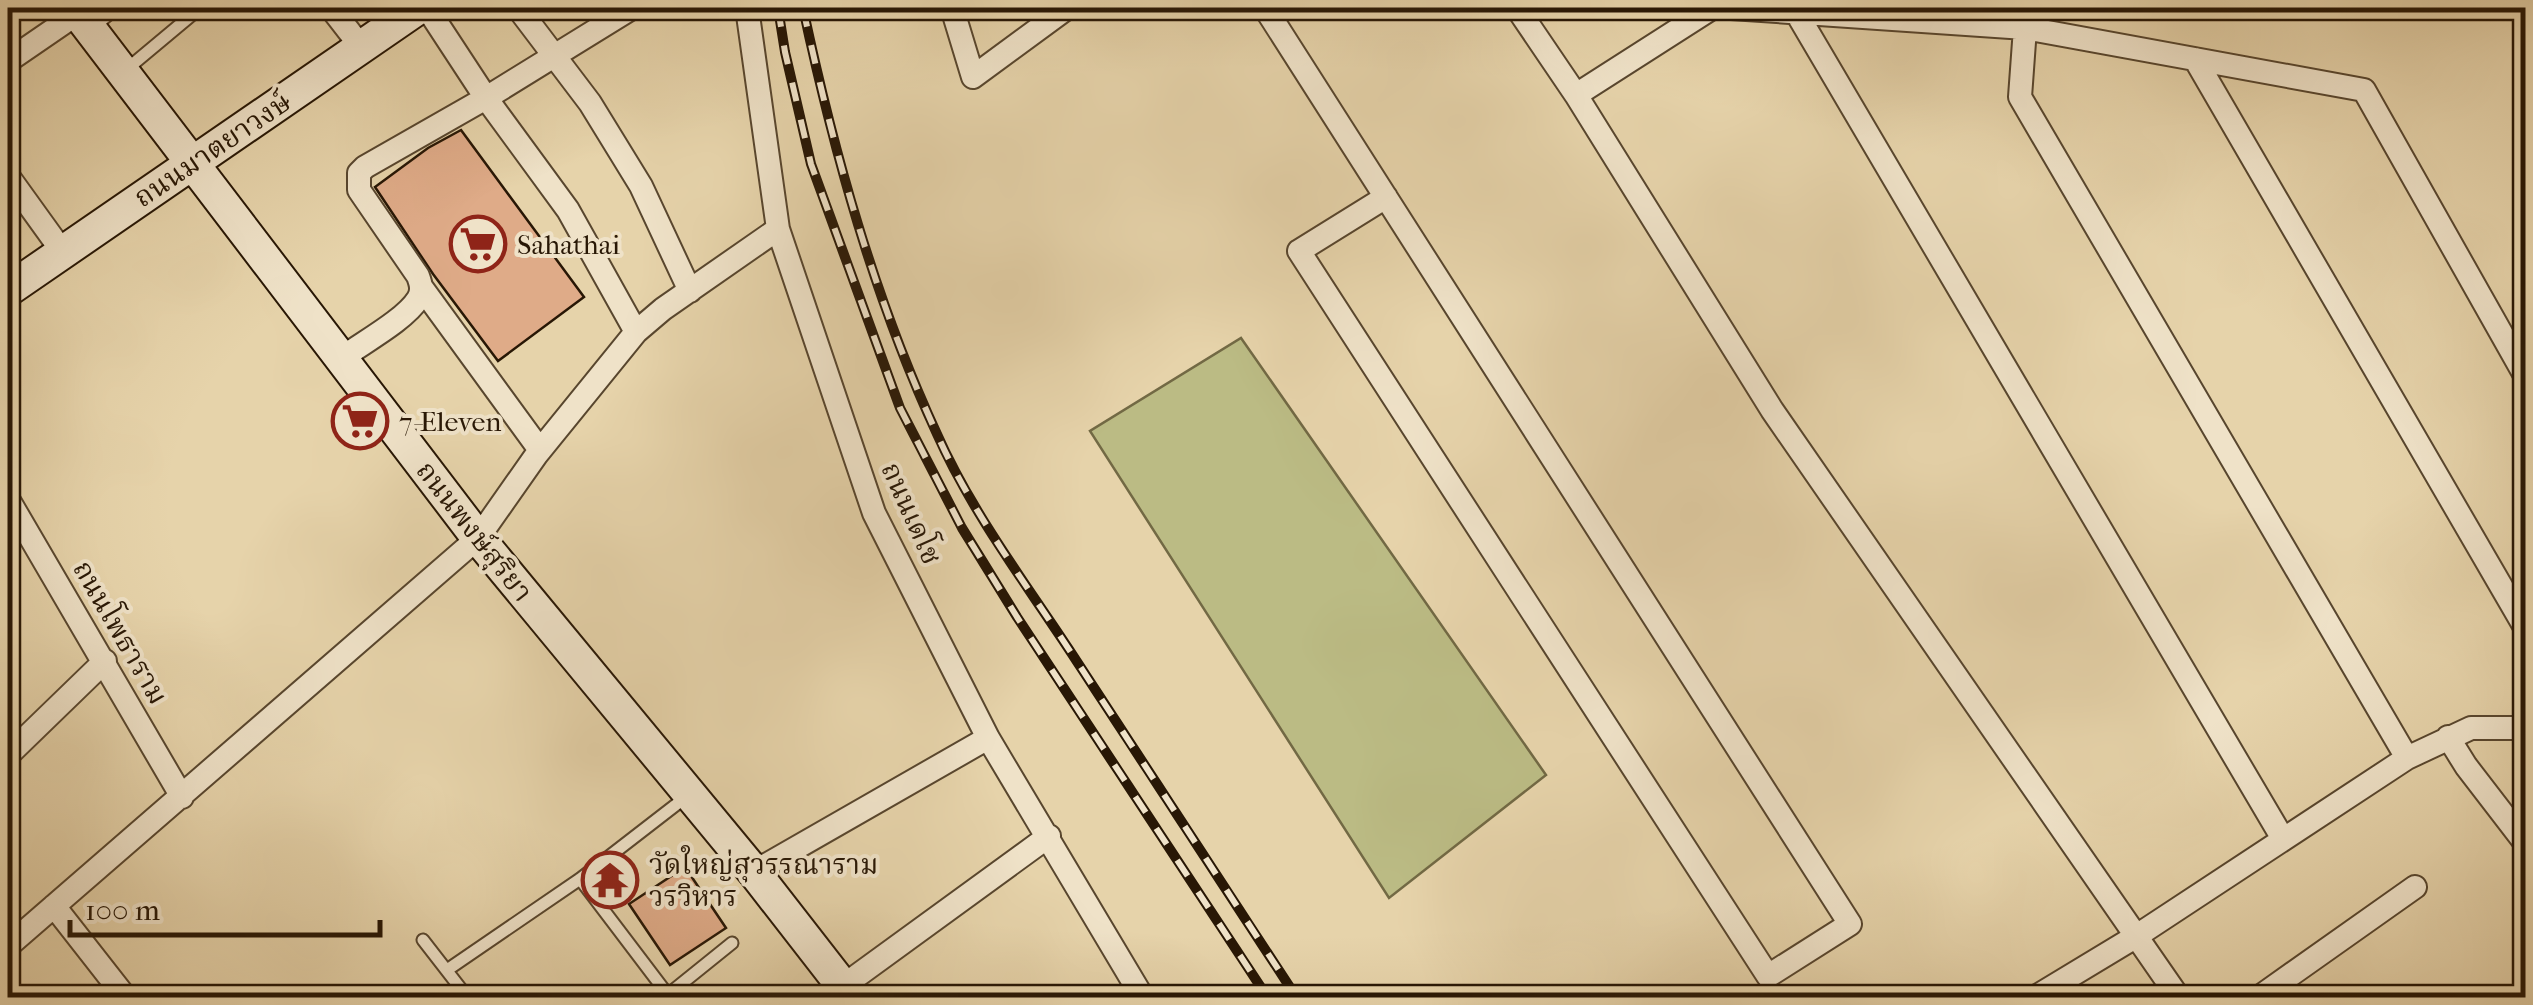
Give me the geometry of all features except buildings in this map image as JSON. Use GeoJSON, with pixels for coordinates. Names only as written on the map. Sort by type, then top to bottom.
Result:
{"type":"FeatureCollection","features":[{"type":"Feature","properties":{"kind":"main road","name":"ถนนมาตยาวงษ์"},"geometry":{"type":"LineString","coordinates":[[8,290],[418,8]]}},
{"type":"Feature","properties":{"kind":"main road","name":"ถนนพงษ์สุริยา"},"geometry":{"type":"LineString","coordinates":[[87,13],[124,72],[478,538],[848,992]]}},
{"type":"Feature","properties":{"kind":"street"},"geometry":{"type":"LineString","coordinates":[[331,8],[362,48]]}},
{"type":"Feature","properties":{"kind":"street"},"geometry":{"type":"LineString","coordinates":[[427,8],[486,98],[568,210],[636,332]]}},
{"type":"Feature","properties":{"kind":"street"},"geometry":{"type":"LineString","coordinates":[[518,8],[590,104],[641,186],[690,291]]}},
{"type":"Feature","properties":{"kind":"street"},"geometry":{"type":"LineString","coordinates":[[540,450],[422,288],[418,276],[359,190],[357,180],[365,167],[632,8]]}},
{"type":"Feature","properties":{"kind":"street","name":"ถนนเดโช"},"geometry":{"type":"LineString","coordinates":[[746,8],[778,229],[874,513],[988,738],[1143,998]]}},
{"type":"Feature","properties":{"kind":"street"},"geometry":{"type":"LineString","coordinates":[[952,8],[973,76],[1066,8]]}},
{"type":"Feature","properties":{"kind":"street"},"geometry":{"type":"LineString","coordinates":[[1265,8],[1386,197],[1850,924],[1768,976],[1299,251],[1386,197]]}},
{"type":"Feature","properties":{"kind":"street"},"geometry":{"type":"LineString","coordinates":[[1517,8],[1576,95],[1772,410],[2179,998]]}},
{"type":"Feature","properties":{"kind":"street"},"geometry":{"type":"LineString","coordinates":[[1576,95],[1712,8]]}},
{"type":"Feature","properties":{"kind":"street"},"geometry":{"type":"LineString","coordinates":[[1731,8],[2026,28],[2364,90],[2526,376]]}},
{"type":"Feature","properties":{"kind":"street"},"geometry":{"type":"LineString","coordinates":[[1796,12],[2283,840]]}},
{"type":"Feature","properties":{"kind":"street"},"geometry":{"type":"LineString","coordinates":[[8,62],[87,13]]}},
{"type":"Feature","properties":{"kind":"street"},"geometry":{"type":"LineString","coordinates":[[2026,28],[2020,97],[2408,758]]}},
{"type":"Feature","properties":{"kind":"street"},"geometry":{"type":"LineString","coordinates":[[2195,59],[2526,629]]}},
{"type":"Feature","properties":{"kind":"street"},"geometry":{"type":"LineString","coordinates":[[8,176],[62,252]]}},
{"type":"Feature","properties":{"kind":"street"},"geometry":{"type":"LineString","coordinates":[[8,946],[478,538],[540,450],[636,332],[778,229]]}},
{"type":"Feature","properties":{"kind":"street"},"geometry":{"type":"LineString","coordinates":[[342,358],[408,310],[422,288]]}},
{"type":"Feature","properties":{"kind":"street","name":"ถนนโพธาราม"},"geometry":{"type":"LineString","coordinates":[[8,499],[182,798]]}},
{"type":"Feature","properties":{"kind":"street"},"geometry":{"type":"LineString","coordinates":[[8,755],[104,661]]}},
{"type":"Feature","properties":{"kind":"street"},"geometry":{"type":"LineString","coordinates":[[2042,995],[2408,758],[2471,728],[2526,728]]}},
{"type":"Feature","properties":{"kind":"street"},"geometry":{"type":"LineString","coordinates":[[2448,737],[2526,844]]}},
{"type":"Feature","properties":{"kind":"street"},"geometry":{"type":"LineString","coordinates":[[754,872],[988,738]]}},
{"type":"Feature","properties":{"kind":"street"},"geometry":{"type":"LineString","coordinates":[[848,992],[1049,836]]}},
{"type":"Feature","properties":{"kind":"street"},"geometry":{"type":"LineString","coordinates":[[2258,998],[2415,887]]}},
{"type":"Feature","properties":{"kind":"street"},"geometry":{"type":"LineString","coordinates":[[54,906],[126,998]]}},
{"type":"Feature","properties":{"kind":"lane"},"geometry":{"type":"LineString","coordinates":[[124,72],[200,8]]}},
{"type":"Feature","properties":{"kind":"lane"},"geometry":{"type":"LineString","coordinates":[[447,970],[580,879],[689,795]]}},
{"type":"Feature","properties":{"kind":"lane"},"geometry":{"type":"LineString","coordinates":[[580,879],[666,996],[732,943]]}},
{"type":"Feature","properties":{"kind":"lane"},"geometry":{"type":"LineString","coordinates":[[423,940],[468,998]]}},
{"type":"Feature","properties":{"kind":"green space"},"geometry":{"type":"Polygon","coordinates":[[[1241,338],[1546,775],[1389,898],[1090,431],[1241,338]]]}},
{"type":"Feature","properties":{"kind":"railway"},"geometry":{"type":"LineString","coordinates":[[778,8],[811,164],[900,408],[962,528],[1017,617],[1268,998]]}},
{"type":"Feature","properties":{"kind":"railway"},"geometry":{"type":"LineString","coordinates":[[803,8],[842,171],[875,278],[914,383],[951,463],[1000,547],[1297,998]]}},
{"type":"Feature","properties":{"kind":"place","name":"Sahathai"},"geometry":{"type":"Point","coordinates":[478,244]}},
{"type":"Feature","properties":{"kind":"place","name":"7-Eleven"},"geometry":{"type":"Point","coordinates":[360,421]}},
{"type":"Feature","properties":{"kind":"place","name":"วัดใหญ่สุวรรณาราม วรวิหาร"},"geometry":{"type":"Point","coordinates":[610,880]}}]}
